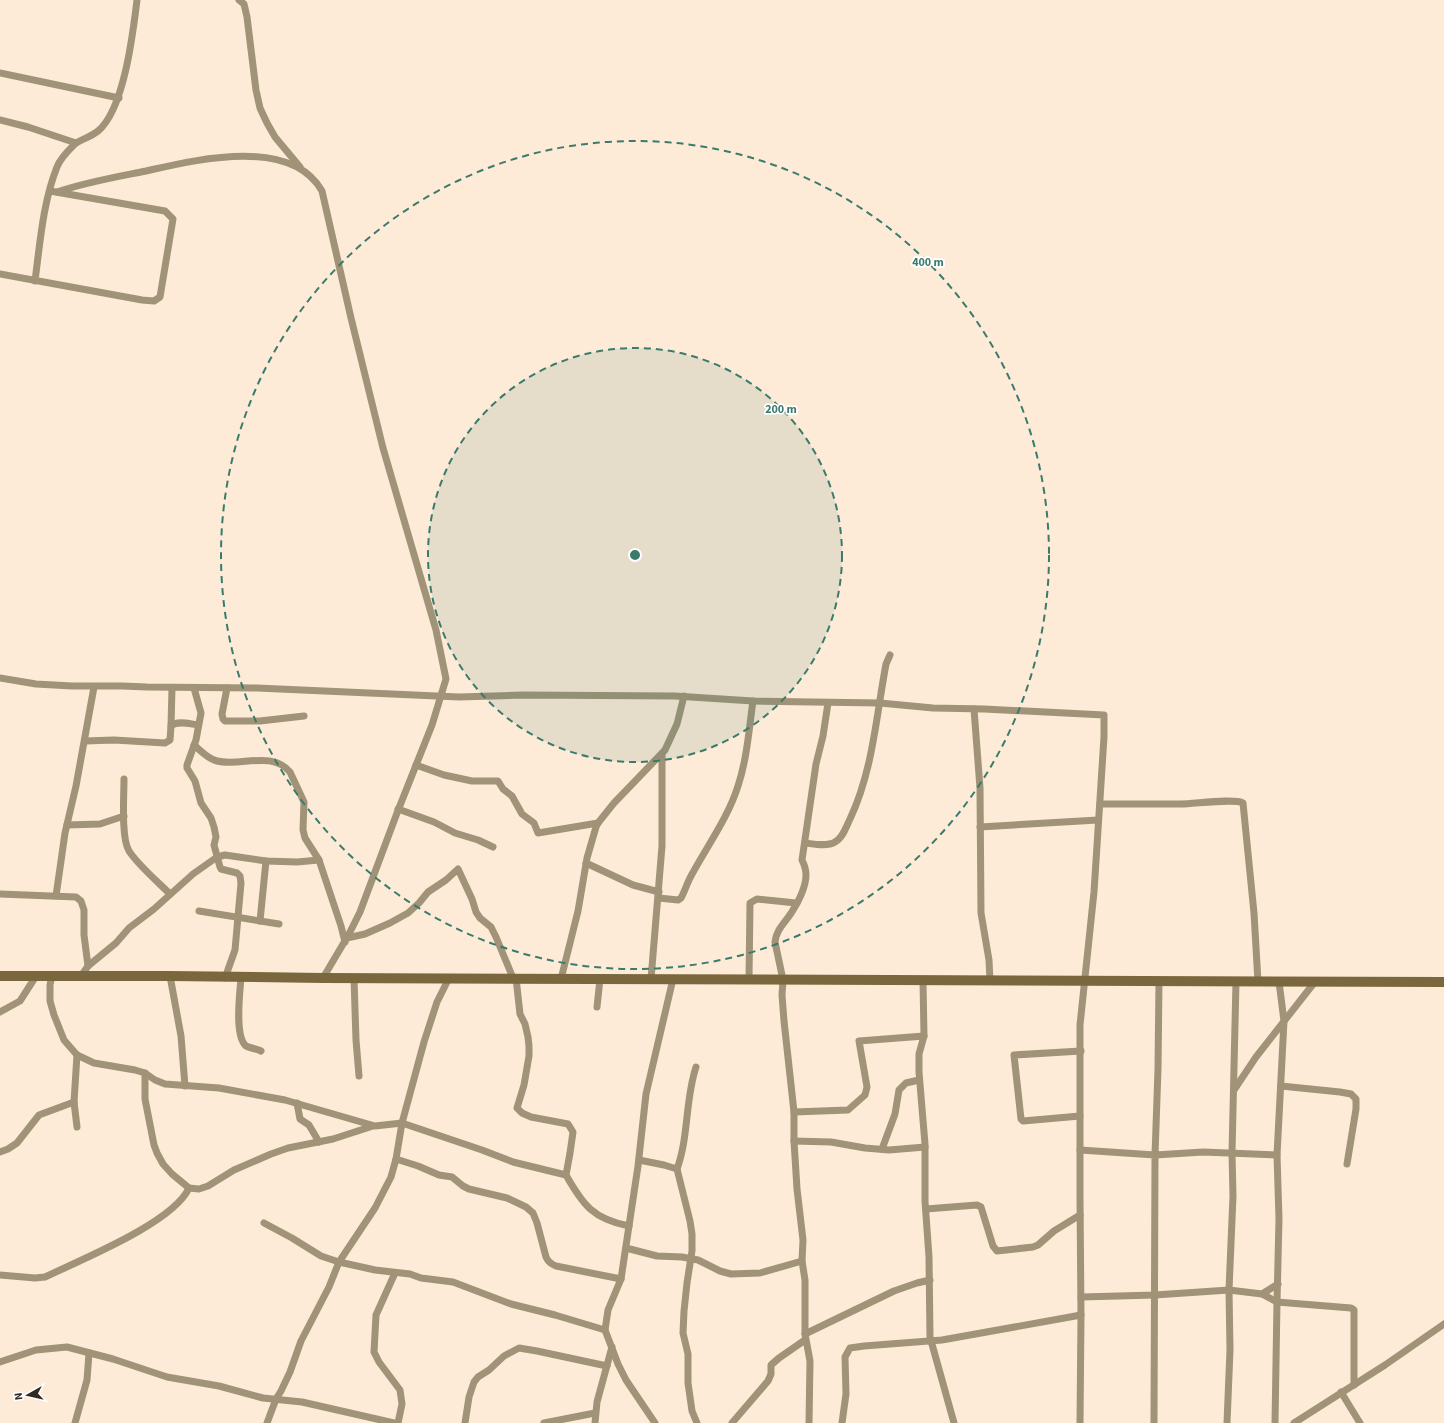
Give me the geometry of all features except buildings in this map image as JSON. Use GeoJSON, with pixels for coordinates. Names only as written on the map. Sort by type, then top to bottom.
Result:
{"type":"FeatureCollection","features":[{"type":"Feature","properties":{"kind":"main road"},"geometry":{"type":"LineString","coordinates":[[0,976],[990,980],[1314,983],[1444,982]]}},
{"type":"Feature","properties":{"kind":"street"},"geometry":{"type":"LineString","coordinates":[[35,281],[41,233],[53,191],[57,166],[66,153],[76,143],[98,131],[111,115],[119,98],[133,36],[137,0]]}},
{"type":"Feature","properties":{"kind":"street"},"geometry":{"type":"LineString","coordinates":[[239,0],[244,4],[247,16],[256,90],[260,108],[275,137],[320,188],[323,194],[350,318],[383,448],[437,637],[446,679],[432,725],[398,809],[360,912],[346,940],[323,978]]}},
{"type":"Feature","properties":{"kind":"street"},"geometry":{"type":"LineString","coordinates":[[0,73],[119,98]]}},
{"type":"Feature","properties":{"kind":"street"},"geometry":{"type":"LineString","coordinates":[[0,120],[28,127],[76,143]]}},
{"type":"Feature","properties":{"kind":"street"},"geometry":{"type":"LineString","coordinates":[[53,191],[88,182],[209,158],[243,156],[267,158],[276,159],[301,168]]}},
{"type":"Feature","properties":{"kind":"street"},"geometry":{"type":"LineString","coordinates":[[0,274],[142,300],[154,301],[160,297],[173,219],[170,214],[165,211],[53,191]]}},
{"type":"Feature","properties":{"kind":"street"},"geometry":{"type":"LineString","coordinates":[[805,843],[825,844],[833,843],[838,840],[844,833],[856,808],[870,762],[886,664],[890,655]]}},
{"type":"Feature","properties":{"kind":"street"},"geometry":{"type":"LineString","coordinates":[[0,678],[36,684],[94,687],[122,686],[227,688],[441,696],[684,696],[753,701],[880,704],[1104,716],[1094,892],[1081,1016],[1080,1423]]}},
{"type":"Feature","properties":{"kind":"street"},"geometry":{"type":"LineString","coordinates":[[56,896],[67,825],[85,741],[94,687]]}},
{"type":"Feature","properties":{"kind":"street"},"geometry":{"type":"LineString","coordinates":[[85,741],[114,740],[165,743],[170,740],[172,688]]}},
{"type":"Feature","properties":{"kind":"street"},"geometry":{"type":"LineString","coordinates":[[194,688],[201,713],[194,746],[187,768],[196,781],[201,803],[211,818],[216,837],[214,845],[221,869],[237,873],[240,876],[241,883],[235,950],[225,978]]}},
{"type":"Feature","properties":{"kind":"street"},"geometry":{"type":"LineString","coordinates":[[227,688],[222,714],[225,721],[260,721],[304,716]]}},
{"type":"Feature","properties":{"kind":"street"},"geometry":{"type":"LineString","coordinates":[[561,979],[578,911],[586,863],[593,834],[598,823],[614,803],[665,750],[677,724],[684,696]]}},
{"type":"Feature","properties":{"kind":"street"},"geometry":{"type":"LineString","coordinates":[[586,863],[633,885],[659,895],[678,900],[681,898],[690,877],[716,834],[738,787],[742,772],[753,701]]}},
{"type":"Feature","properties":{"kind":"street"},"geometry":{"type":"LineString","coordinates":[[809,1423],[810,1362],[805,1337],[805,1280],[802,1261],[803,1240],[797,1189],[794,1112],[784,1021],[782,980],[775,946],[775,938],[793,910],[804,885],[806,875],[802,860],[816,764],[823,736],[828,703]]}},
{"type":"Feature","properties":{"kind":"street"},"geometry":{"type":"LineString","coordinates":[[974,709],[980,788],[981,913],[989,960],[990,980]]}},
{"type":"Feature","properties":{"kind":"street"},"geometry":{"type":"LineString","coordinates":[[170,726],[177,722],[198,725]]}},
{"type":"Feature","properties":{"kind":"street"},"geometry":{"type":"LineString","coordinates":[[194,746],[211,759],[218,761],[266,760],[286,768],[297,786],[304,802],[303,830],[305,838],[319,860],[346,940]]}},
{"type":"Feature","properties":{"kind":"street"},"geometry":{"type":"LineString","coordinates":[[651,979],[662,846],[662,754]]}},
{"type":"Feature","properties":{"kind":"street"},"geometry":{"type":"LineString","coordinates":[[416,765],[472,781],[498,781],[503,789],[512,796],[522,814],[534,823],[538,833],[598,823]]}},
{"type":"Feature","properties":{"kind":"street"},"geometry":{"type":"LineString","coordinates":[[124,780],[126,844],[129,851],[150,875],[170,894]]}},
{"type":"Feature","properties":{"kind":"street"},"geometry":{"type":"LineString","coordinates":[[1100,804],[1182,804],[1230,801],[1243,803],[1254,912],[1258,982]]}},
{"type":"Feature","properties":{"kind":"street"},"geometry":{"type":"LineString","coordinates":[[398,809],[434,822],[455,833],[478,840],[492,847]]}},
{"type":"Feature","properties":{"kind":"street"},"geometry":{"type":"LineString","coordinates":[[67,825],[100,824],[124,816]]}},
{"type":"Feature","properties":{"kind":"street"},"geometry":{"type":"LineString","coordinates":[[980,827],[1098,820]]}},
{"type":"Feature","properties":{"kind":"street"},"geometry":{"type":"LineString","coordinates":[[81,976],[88,966],[116,943],[129,928],[154,909],[193,874],[217,857],[231,855],[266,861],[297,862],[319,860]]}},
{"type":"Feature","properties":{"kind":"street"},"geometry":{"type":"LineString","coordinates":[[260,921],[266,861]]}},
{"type":"Feature","properties":{"kind":"street"},"geometry":{"type":"LineString","coordinates":[[346,940],[365,934],[408,913],[419,904],[428,892],[446,880],[458,869],[476,912],[480,918],[491,927],[515,978],[520,1014],[525,1024],[529,1046],[529,1056],[524,1085],[517,1108],[522,1113],[531,1117],[568,1124],[573,1132],[566,1175]]}},
{"type":"Feature","properties":{"kind":"street"},"geometry":{"type":"LineString","coordinates":[[0,894],[76,897],[81,901],[84,910],[84,935],[88,966]]}},
{"type":"Feature","properties":{"kind":"street"},"geometry":{"type":"LineString","coordinates":[[749,979],[750,903],[757,899],[796,903]]}},
{"type":"Feature","properties":{"kind":"street"},"geometry":{"type":"LineString","coordinates":[[199,911],[279,924]]}},
{"type":"Feature","properties":{"kind":"street"},"geometry":{"type":"LineString","coordinates":[[0,1012],[20,1001],[36,976]]}},
{"type":"Feature","properties":{"kind":"street"},"geometry":{"type":"LineString","coordinates":[[52,976],[50,1001],[64,1040],[77,1055],[94,1063],[135,1070],[145,1073],[155,1080],[165,1084],[239,1092],[297,1103],[375,1126]]}},
{"type":"Feature","properties":{"kind":"street"},"geometry":{"type":"LineString","coordinates":[[170,976],[181,1036],[185,1086]]}},
{"type":"Feature","properties":{"kind":"street"},"geometry":{"type":"LineString","coordinates":[[241,978],[238,1024],[242,1040],[247,1046],[261,1051]]}},
{"type":"Feature","properties":{"kind":"street"},"geometry":{"type":"LineString","coordinates":[[354,978],[359,1076]]}},
{"type":"Feature","properties":{"kind":"street"},"geometry":{"type":"LineString","coordinates":[[267,1423],[276,1399],[281,1392],[290,1372],[301,1340],[326,1294],[339,1262],[375,1208],[391,1177],[396,1159],[402,1123],[437,1002],[449,978]]}},
{"type":"Feature","properties":{"kind":"street"},"geometry":{"type":"LineString","coordinates":[[597,1007],[600,979]]}},
{"type":"Feature","properties":{"kind":"street"},"geometry":{"type":"LineString","coordinates":[[655,1423],[626,1380],[605,1330],[608,1310],[621,1279],[639,1160],[646,1094],[673,979]]}},
{"type":"Feature","properties":{"kind":"street"},"geometry":{"type":"LineString","coordinates":[[923,980],[924,1036],[919,1054],[919,1080],[925,1147],[926,1209],[930,1280],[929,1327],[931,1342],[954,1423]]}},
{"type":"Feature","properties":{"kind":"street"},"geometry":{"type":"LineString","coordinates":[[1154,1423],[1155,1155],[1159,981]]}},
{"type":"Feature","properties":{"kind":"street"},"geometry":{"type":"LineString","coordinates":[[1228,1423],[1230,1350],[1229,1290],[1233,1196],[1232,1153],[1236,982]]}},
{"type":"Feature","properties":{"kind":"street"},"geometry":{"type":"LineString","coordinates":[[1276,1423],[1279,1219],[1277,1155],[1284,1021],[1279,982]]}},
{"type":"Feature","properties":{"kind":"street"},"geometry":{"type":"LineString","coordinates":[[1234,1090],[1256,1057],[1314,983]]}},
{"type":"Feature","properties":{"kind":"street"},"geometry":{"type":"LineString","coordinates":[[794,1112],[848,1110],[865,1095],[867,1087],[859,1041],[924,1036]]}},
{"type":"Feature","properties":{"kind":"street"},"geometry":{"type":"LineString","coordinates":[[1080,1116],[1023,1121],[1021,1118],[1014,1055],[1081,1051]]}},
{"type":"Feature","properties":{"kind":"street"},"geometry":{"type":"LineString","coordinates":[[77,1055],[74,1102],[78,1127]]}},
{"type":"Feature","properties":{"kind":"street"},"geometry":{"type":"LineString","coordinates":[[696,1067],[692,1078],[686,1128],[677,1169],[690,1221],[692,1251],[684,1311],[683,1333],[688,1360],[688,1383],[692,1411],[697,1423]]}},
{"type":"Feature","properties":{"kind":"street"},"geometry":{"type":"LineString","coordinates":[[145,1073],[145,1099],[157,1153],[163,1164],[172,1174],[189,1188],[199,1189],[208,1186],[234,1170],[294,1146],[341,1137],[375,1126],[402,1123],[513,1162],[566,1175],[583,1201],[593,1212],[607,1220],[629,1226]]}},
{"type":"Feature","properties":{"kind":"street"},"geometry":{"type":"LineString","coordinates":[[882,1149],[895,1114],[900,1090],[906,1083],[919,1080]]}},
{"type":"Feature","properties":{"kind":"street"},"geometry":{"type":"LineString","coordinates":[[1281,1086],[1340,1092],[1351,1094],[1356,1099],[1356,1109],[1347,1164]]}},
{"type":"Feature","properties":{"kind":"street"},"geometry":{"type":"LineString","coordinates":[[0,1152],[17,1143],[39,1115],[74,1102]]}},
{"type":"Feature","properties":{"kind":"street"},"geometry":{"type":"LineString","coordinates":[[297,1103],[300,1119],[309,1125],[319,1142]]}},
{"type":"Feature","properties":{"kind":"street"},"geometry":{"type":"LineString","coordinates":[[794,1141],[831,1142],[865,1148],[899,1150],[925,1147]]}},
{"type":"Feature","properties":{"kind":"street"},"geometry":{"type":"LineString","coordinates":[[1080,1150],[1155,1155],[1203,1152],[1277,1155]]}},
{"type":"Feature","properties":{"kind":"street"},"geometry":{"type":"LineString","coordinates":[[396,1159],[439,1175],[452,1177],[469,1189],[507,1198],[526,1207],[533,1213],[548,1262],[556,1266],[621,1279]]}},
{"type":"Feature","properties":{"kind":"street"},"geometry":{"type":"LineString","coordinates":[[639,1160],[677,1169]]}},
{"type":"Feature","properties":{"kind":"street"},"geometry":{"type":"LineString","coordinates":[[0,1275],[35,1278],[45,1277],[122,1240],[148,1225],[162,1216],[181,1199],[189,1188]]}},
{"type":"Feature","properties":{"kind":"street"},"geometry":{"type":"LineString","coordinates":[[926,1209],[977,1205],[981,1207],[993,1246],[997,1250],[1033,1247],[1038,1245],[1067,1222],[1080,1215]]}},
{"type":"Feature","properties":{"kind":"street"},"geometry":{"type":"LineString","coordinates":[[264,1223],[321,1256],[339,1262],[375,1270],[410,1274],[432,1280],[453,1282],[511,1304],[605,1330]]}},
{"type":"Feature","properties":{"kind":"street"},"geometry":{"type":"LineString","coordinates":[[626,1248],[657,1256],[690,1258],[698,1260],[720,1271],[732,1274],[760,1273],[802,1261]]}},
{"type":"Feature","properties":{"kind":"street"},"geometry":{"type":"LineString","coordinates":[[395,1273],[376,1315],[374,1352],[379,1362],[400,1390],[402,1404],[398,1423]]}},
{"type":"Feature","properties":{"kind":"street"},"geometry":{"type":"LineString","coordinates":[[732,1423],[768,1381],[771,1374],[772,1365],[805,1337],[894,1291],[917,1282],[930,1280]]}},
{"type":"Feature","properties":{"kind":"street"},"geometry":{"type":"LineString","coordinates":[[1262,1294],[1278,1284]]}},
{"type":"Feature","properties":{"kind":"street"},"geometry":{"type":"LineString","coordinates":[[1081,1297],[1155,1295],[1229,1290],[1262,1294],[1277,1302],[1348,1308],[1354,1310],[1354,1385]]}},
{"type":"Feature","properties":{"kind":"street"},"geometry":{"type":"LineString","coordinates":[[842,1423],[846,1394],[845,1357],[850,1348],[931,1342],[1081,1315]]}},
{"type":"Feature","properties":{"kind":"street"},"geometry":{"type":"LineString","coordinates":[[1294,1423],[1354,1385],[1444,1324]]}},
{"type":"Feature","properties":{"kind":"street"},"geometry":{"type":"LineString","coordinates":[[0,1362],[36,1350],[67,1347],[89,1352],[168,1377],[219,1386],[263,1398],[302,1402],[394,1423]]}},
{"type":"Feature","properties":{"kind":"street"},"geometry":{"type":"LineString","coordinates":[[595,1423],[595,1413],[612,1347]]}},
{"type":"Feature","properties":{"kind":"street"},"geometry":{"type":"LineString","coordinates":[[465,1423],[469,1397],[474,1382],[504,1356],[519,1348],[606,1366]]}},
{"type":"Feature","properties":{"kind":"street"},"geometry":{"type":"LineString","coordinates":[[75,1423],[87,1380],[89,1352]]}},
{"type":"Feature","properties":{"kind":"street"},"geometry":{"type":"LineString","coordinates":[[1341,1392],[1360,1423]]}},
{"type":"Feature","properties":{"kind":"street"},"geometry":{"type":"LineString","coordinates":[[544,1423],[595,1413]]}}]}
